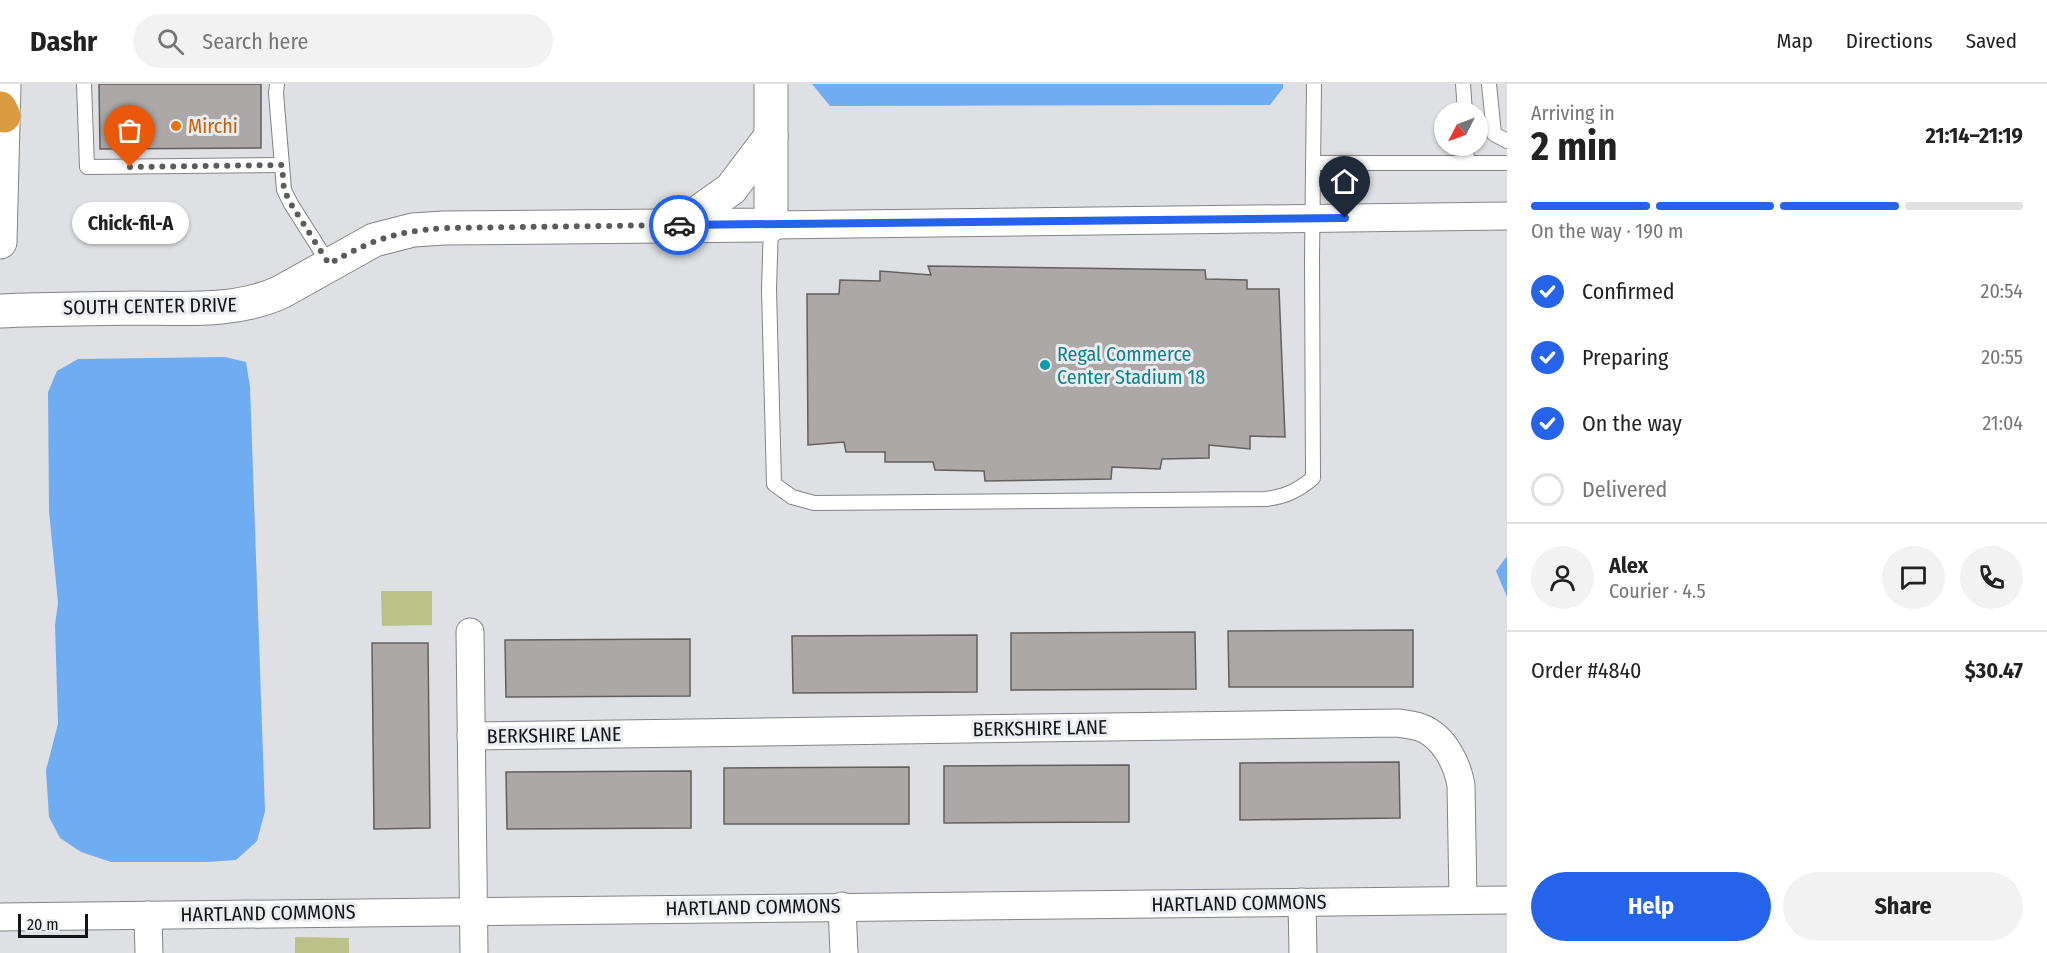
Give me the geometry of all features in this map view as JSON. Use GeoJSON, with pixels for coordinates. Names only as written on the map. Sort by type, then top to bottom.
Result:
{"type":"FeatureCollection","features":[{"type":"Feature","properties":{"kind":"street"},"geometry":{"type":"LineString","coordinates":[[771,84],[771,225]]}},
{"type":"Feature","properties":{"kind":"street"},"geometry":{"type":"LineString","coordinates":[[0,242],[3,103]]}},
{"type":"Feature","properties":{"kind":"street"},"geometry":{"type":"LineString","coordinates":[[680,225],[731,189],[771,136]]}},
{"type":"Feature","properties":{"kind":"street","name":"SOUTH CENTER DRIVE"},"geometry":{"type":"LineString","coordinates":[[0,310],[241,305],[281,292],[374,240],[413,230],[444,228],[1507,216]]}},
{"type":"Feature","properties":{"kind":"street"},"geometry":{"type":"LineString","coordinates":[[470,632],[474,953]]}},
{"type":"Feature","properties":{"kind":"street","name":"BERKSHIRE LANE"},"geometry":{"type":"LineString","coordinates":[[471,736],[1398,723],[1423,729],[1445,746],[1458,769],[1461,785],[1463,900]]}},
{"type":"Feature","properties":{"kind":"street","name":"HARTLAND COMMONS"},"geometry":{"type":"LineString","coordinates":[[0,917],[1507,900]]}},
{"type":"Feature","properties":{"kind":"street"},"geometry":{"type":"LineString","coordinates":[[1302,902],[1303,953]]}},
{"type":"Feature","properties":{"kind":"street"},"geometry":{"type":"LineString","coordinates":[[842,906],[843,953]]}},
{"type":"Feature","properties":{"kind":"street"},"geometry":{"type":"LineString","coordinates":[[148,915],[150,953]]}},
{"type":"Feature","properties":{"kind":"lane"},"geometry":{"type":"LineString","coordinates":[[84,84],[87,167],[282,165]]}},
{"type":"Feature","properties":{"kind":"lane"},"geometry":{"type":"LineString","coordinates":[[771,225],[769,289],[774,484],[792,497],[814,503],[1265,499],[1287,495],[1297,491],[1313,478],[1314,84]]}},
{"type":"Feature","properties":{"kind":"lane"},"geometry":{"type":"LineString","coordinates":[[1463,84],[1464,102]]}},
{"type":"Feature","properties":{"kind":"lane"},"geometry":{"type":"LineString","coordinates":[[1489,84],[1494,134],[1507,141]]}},
{"type":"Feature","properties":{"kind":"lane"},"geometry":{"type":"LineString","coordinates":[[275,87],[284,190],[329,264]]}},
{"type":"Feature","properties":{"kind":"lane"},"geometry":{"type":"LineString","coordinates":[[1467,156],[1467,163]]}},
{"type":"Feature","properties":{"kind":"lane"},"geometry":{"type":"LineString","coordinates":[[1313,164],[1507,163]]}},
{"type":"Feature","properties":{"kind":"green space"},"geometry":{"type":"Polygon","coordinates":[[[381,591],[432,591],[432,625],[382,626],[381,591]]]}},
{"type":"Feature","properties":{"kind":"green space"},"geometry":{"type":"Polygon","coordinates":[[[295,937],[349,938],[349,953],[295,953],[295,937]]]}},
{"type":"Feature","properties":{"kind":"water"},"geometry":{"type":"Polygon","coordinates":[[[812,84],[1283,84],[1283,88],[1270,105],[830,106],[812,84]]]}},
{"type":"Feature","properties":{"kind":"water"},"geometry":{"type":"Polygon","coordinates":[[[225,357],[246,362],[250,387],[265,811],[257,841],[236,860],[111,862],[81,852],[60,838],[49,817],[46,770],[58,724],[55,625],[58,603],[49,511],[48,392],[57,371],[78,359],[225,357]]]}},
{"type":"Feature","properties":{"kind":"water"},"geometry":{"type":"Polygon","coordinates":[[[1507,556],[1507,597],[1496,571],[1507,556]]]}},
{"type":"Feature","properties":{"kind":"building"},"geometry":{"type":"Polygon","coordinates":[[[99,84],[261,84],[261,148],[100,149],[99,84]]]}},
{"type":"Feature","properties":{"kind":"building","name":"Regal Commerce Center Stadium 18"},"geometry":{"type":"Polygon","coordinates":[[[928,266],[1205,270],[1206,279],[1247,280],[1247,289],[1279,289],[1285,437],[1250,436],[1250,449],[1209,445],[1209,458],[1162,459],[1160,469],[1112,467],[1111,479],[985,481],[984,471],[935,470],[933,462],[885,462],[885,452],[846,452],[844,442],[808,445],[807,294],[839,294],[840,280],[880,281],[880,271],[931,275],[928,266]]]}},
{"type":"Feature","properties":{"kind":"building"},"geometry":{"type":"Polygon","coordinates":[[[1413,630],[1413,687],[1229,687],[1228,631],[1413,630]]]}},
{"type":"Feature","properties":{"kind":"building"},"geometry":{"type":"Polygon","coordinates":[[[1195,632],[1196,689],[1011,690],[1011,633],[1195,632]]]}},
{"type":"Feature","properties":{"kind":"building"},"geometry":{"type":"Polygon","coordinates":[[[977,635],[977,692],[793,693],[792,636],[977,635]]]}},
{"type":"Feature","properties":{"kind":"building"},"geometry":{"type":"Polygon","coordinates":[[[690,639],[690,696],[506,697],[505,640],[690,639]]]}},
{"type":"Feature","properties":{"kind":"building"},"geometry":{"type":"Polygon","coordinates":[[[372,643],[428,643],[430,828],[374,829],[372,643]]]}},
{"type":"Feature","properties":{"kind":"building"},"geometry":{"type":"Polygon","coordinates":[[[1399,762],[1400,818],[1240,820],[1240,763],[1399,762]]]}},
{"type":"Feature","properties":{"kind":"building"},"geometry":{"type":"Polygon","coordinates":[[[1129,765],[1129,822],[944,823],[944,766],[1129,765]]]}},
{"type":"Feature","properties":{"kind":"building"},"geometry":{"type":"Polygon","coordinates":[[[909,767],[909,824],[724,824],[724,768],[909,767]]]}},
{"type":"Feature","properties":{"kind":"building"},"geometry":{"type":"Polygon","coordinates":[[[691,771],[691,828],[507,829],[506,772],[691,771]]]}},
{"type":"Feature","properties":{"kind":"way so far"},"geometry":{"type":"LineString","coordinates":[[130,167],[282,165],[284,190],[329,264],[374,240],[413,230],[679,225]]}},
{"type":"Feature","properties":{"kind":"place","name":"Mirchi"},"geometry":{"type":"Point","coordinates":[176,126]}},
{"type":"Feature","properties":{"kind":"place","name":"Chick-fil-A"},"geometry":{"type":"Point","coordinates":[130,167]}},
{"type":"Feature","properties":{"kind":"place","name":"Regal Commerce Center Stadium 18"},"geometry":{"type":"Point","coordinates":[1045,365]}},
{"type":"Feature","properties":{"kind":"route"},"geometry":{"type":"LineString","coordinates":[[679,225],[1345,218]]}}]}
